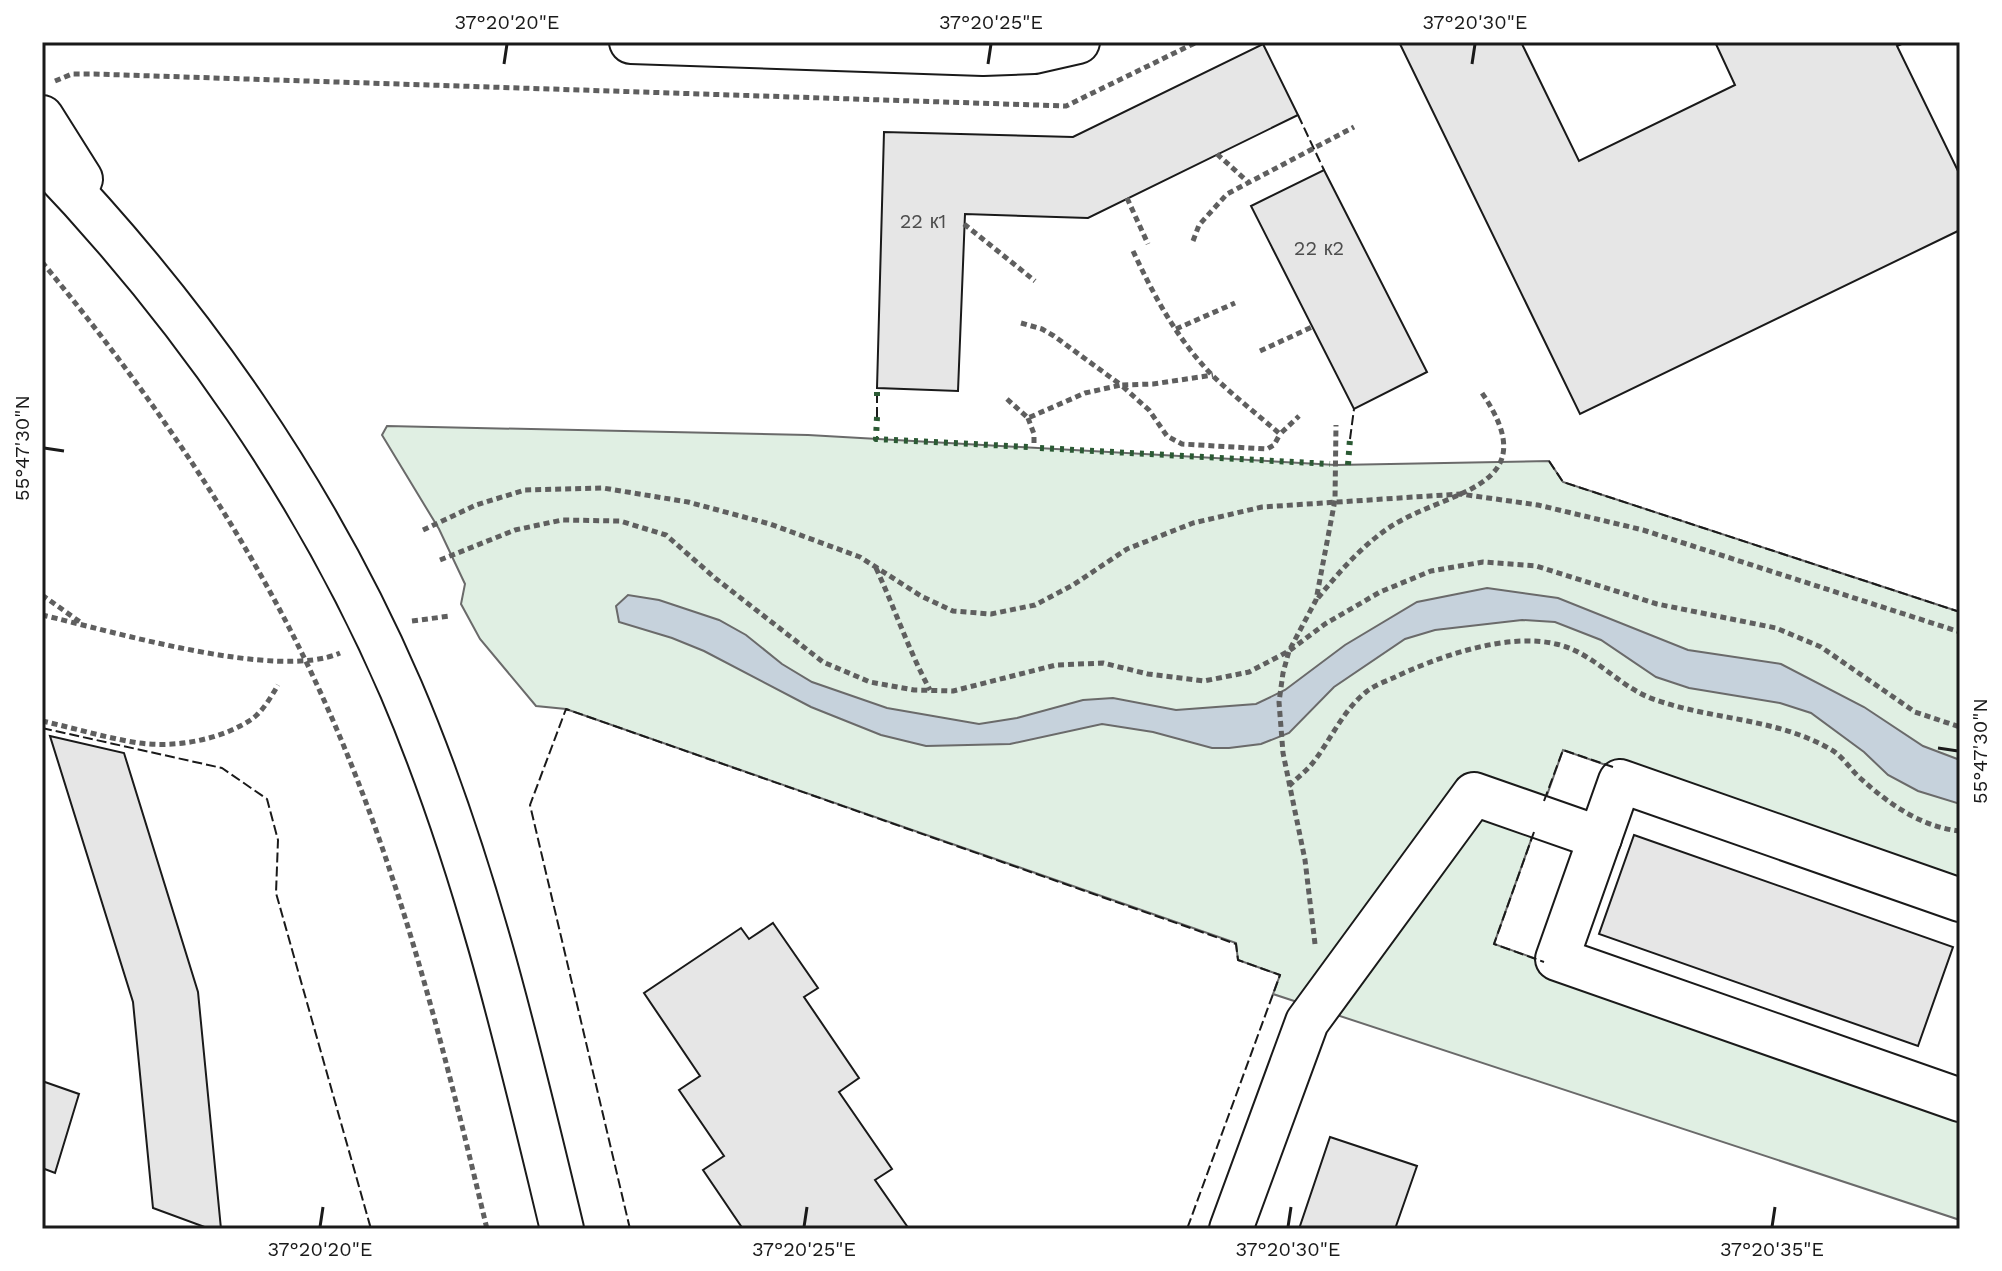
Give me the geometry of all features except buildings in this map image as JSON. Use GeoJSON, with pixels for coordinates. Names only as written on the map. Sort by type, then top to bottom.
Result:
{"type":"FeatureCollection","features":[{"type":"Feature","properties":{"kind":"street"},"geometry":{"type":"LineString","coordinates":[[631,42],[1017,54],[1053,50],[1078,42]]}},
{"type":"Feature","properties":{"kind":"street"},"geometry":{"type":"LineString","coordinates":[[42,117],[126,251]]}},
{"type":"Feature","properties":{"kind":"street"},"geometry":{"type":"LineString","coordinates":[[42,158],[126,251],[206,350],[311,514],[368,617],[402,691],[474,890],[508,1006],[562,1229]]}},
{"type":"Feature","properties":{"kind":"street"},"geometry":{"type":"LineString","coordinates":[[1960,900],[1620,781],[1557,959],[1960,1100]]}},
{"type":"Feature","properties":{"kind":"street"},"geometry":{"type":"LineString","coordinates":[[1231,1229],[1307,1022],[1474,794],[1600,838]]}},
{"type":"Feature","properties":{"kind":"path"},"geometry":{"type":"LineString","coordinates":[[72,74],[1066,106],[1197,42]]}},
{"type":"Feature","properties":{"kind":"path"},"geometry":{"type":"LineString","coordinates":[[1193,241],[1199,225],[1215,205],[1248,182],[1354,127]]}},
{"type":"Feature","properties":{"kind":"path"},"geometry":{"type":"LineString","coordinates":[[1217,154],[1248,182]]}},
{"type":"Feature","properties":{"kind":"path"},"geometry":{"type":"LineString","coordinates":[[1127,198],[1148,244]]}},
{"type":"Feature","properties":{"kind":"path"},"geometry":{"type":"LineString","coordinates":[[964,224],[1035,281]]}},
{"type":"Feature","properties":{"kind":"path"},"geometry":{"type":"LineString","coordinates":[[1133,251],[1156,299],[1176,329],[1213,375],[1280,434]]}},
{"type":"Feature","properties":{"kind":"path"},"geometry":{"type":"LineString","coordinates":[[42,262],[166,423],[279,611],[323,697],[391,875],[445,1053],[487,1229]]}},
{"type":"Feature","properties":{"kind":"path"},"geometry":{"type":"LineString","coordinates":[[1176,329],[1235,303]]}},
{"type":"Feature","properties":{"kind":"path"},"geometry":{"type":"LineString","coordinates":[[1021,323],[1054,336],[1121,385],[1149,410],[1167,436],[1182,444],[1267,449],[1299,416]]}},
{"type":"Feature","properties":{"kind":"path"},"geometry":{"type":"LineString","coordinates":[[1260,351],[1312,327]]}},
{"type":"Feature","properties":{"kind":"path"},"geometry":{"type":"LineString","coordinates":[[1028,418],[1085,393],[1121,385],[1153,384],[1213,375]]}},
{"type":"Feature","properties":{"kind":"path"},"geometry":{"type":"LineString","coordinates":[[1322,1001],[1305,860],[1283,753],[1279,702],[1283,673],[1289,651],[1316,600],[1348,561],[1389,527],[1483,482],[1497,469],[1506,446],[1499,417],[1482,393]]}},
{"type":"Feature","properties":{"kind":"path"},"geometry":{"type":"LineString","coordinates":[[1007,399],[1028,418],[1034,434],[1034,448]]}},
{"type":"Feature","properties":{"kind":"path"},"geometry":{"type":"LineString","coordinates":[[1316,600],[1335,500],[1336,425]]}},
{"type":"Feature","properties":{"kind":"path"},"geometry":{"type":"LineString","coordinates":[[423,530],[476,505],[525,490],[603,488],[688,502],[770,524],[860,557],[921,596],[953,611],[991,614],[1035,605],[1073,585],[1127,549],[1193,523],[1262,507],[1460,494],[1538,505],[1643,530],[1960,632]]}},
{"type":"Feature","properties":{"kind":"path"},"geometry":{"type":"LineString","coordinates":[[440,560],[515,530],[562,520],[620,521],[666,535],[735,594],[823,662],[870,682],[914,690],[953,691],[1056,665],[1103,663],[1148,674],[1204,681],[1249,672],[1289,651],[1325,624],[1380,592],[1431,571],[1483,562],[1536,566],[1657,604],[1776,628],[1821,647],[1915,712],[1960,727]]}},
{"type":"Feature","properties":{"kind":"path"},"geometry":{"type":"LineString","coordinates":[[876,567],[910,651],[930,690]]}},
{"type":"Feature","properties":{"kind":"path"},"geometry":{"type":"LineString","coordinates":[[42,595],[84,625]]}},
{"type":"Feature","properties":{"kind":"path"},"geometry":{"type":"LineString","coordinates":[[42,615],[195,651],[265,661],[328,659]]}},
{"type":"Feature","properties":{"kind":"path"},"geometry":{"type":"LineString","coordinates":[[1289,786],[1311,765],[1366,691],[1435,660],[1484,647],[1535,642],[1557,644],[1589,659],[1636,694],[1679,708],[1783,728],[1833,750],[1903,813],[1947,830],[1960,831]]}},
{"type":"Feature","properties":{"kind":"path"},"geometry":{"type":"LineString","coordinates":[[42,721],[141,743],[186,743],[225,733],[254,718],[278,685]]}},
{"type":"Feature","properties":{"kind":"green space"},"geometry":{"type":"Polygon","coordinates":[[[387,426],[808,435],[1336,465],[1549,461],[1563,482],[1960,612],[1960,889],[1563,750],[1494,944],[1960,1108],[1960,1220],[1273,994],[1280,975],[1238,960],[1236,943],[566,709],[536,706],[480,639],[461,604],[465,584],[439,529],[382,435],[387,426]]]}},
{"type":"Feature","properties":{"kind":"shaded area"},"geometry":{"type":"Polygon","coordinates":[[[1487,588],[1558,598],[1688,650],[1781,664],[1864,707],[1923,746],[1960,760],[1960,804],[1918,791],[1888,775],[1864,752],[1811,713],[1780,703],[1689,688],[1656,677],[1601,640],[1555,622],[1522,620],[1435,630],[1405,639],[1334,687],[1289,733],[1261,744],[1212,748],[1153,732],[1102,724],[1010,744],[926,746],[881,735],[811,707],[704,651],[619,622],[616,606],[628,595],[659,600],[719,620],[746,635],[782,664],[812,682],[887,708],[979,724],[1017,718],[1083,700],[1113,698],[1176,710],[1256,704],[1285,690],[1345,645],[1417,602],[1487,588]]]}},
{"type":"Feature","properties":{"kind":"hedge"},"geometry":{"type":"LineString","coordinates":[[877,388],[877,396]]}},
{"type":"Feature","properties":{"kind":"hedge"},"geometry":{"type":"LineString","coordinates":[[877,417],[876,439],[1029,447]]}},
{"type":"Feature","properties":{"kind":"hedge"},"geometry":{"type":"LineString","coordinates":[[1348,465],[1350,439]]}},
{"type":"Feature","properties":{"kind":"hedge"},"geometry":{"type":"LineString","coordinates":[[1040,448],[1330,464]]}},
{"type":"Feature","properties":{"kind":"fence"},"geometry":{"type":"LineString","coordinates":[[1298,115],[1324,170]]}},
{"type":"Feature","properties":{"kind":"fence"},"geometry":{"type":"LineString","coordinates":[[877,396],[877,417]]}},
{"type":"Feature","properties":{"kind":"fence"},"geometry":{"type":"LineString","coordinates":[[1350,439],[1354,409]]}},
{"type":"Feature","properties":{"kind":"fence"},"geometry":{"type":"LineString","coordinates":[[1549,461],[1563,482],[1960,612]]}},
{"type":"Feature","properties":{"kind":"fence"},"geometry":{"type":"LineString","coordinates":[[630,1229],[530,805],[566,709],[1236,944],[1238,960],[1280,975],[1187,1229]]}},
{"type":"Feature","properties":{"kind":"fence"},"geometry":{"type":"LineString","coordinates":[[42,728],[222,768],[267,799],[278,840],[276,893],[371,1229]]}},
{"type":"Feature","properties":{"kind":"fence"},"geometry":{"type":"LineString","coordinates":[[1544,801],[1563,750],[1613,767]]}},
{"type":"Feature","properties":{"kind":"fence"},"geometry":{"type":"LineString","coordinates":[[1534,832],[1494,944],[1544,962]]}}]}
